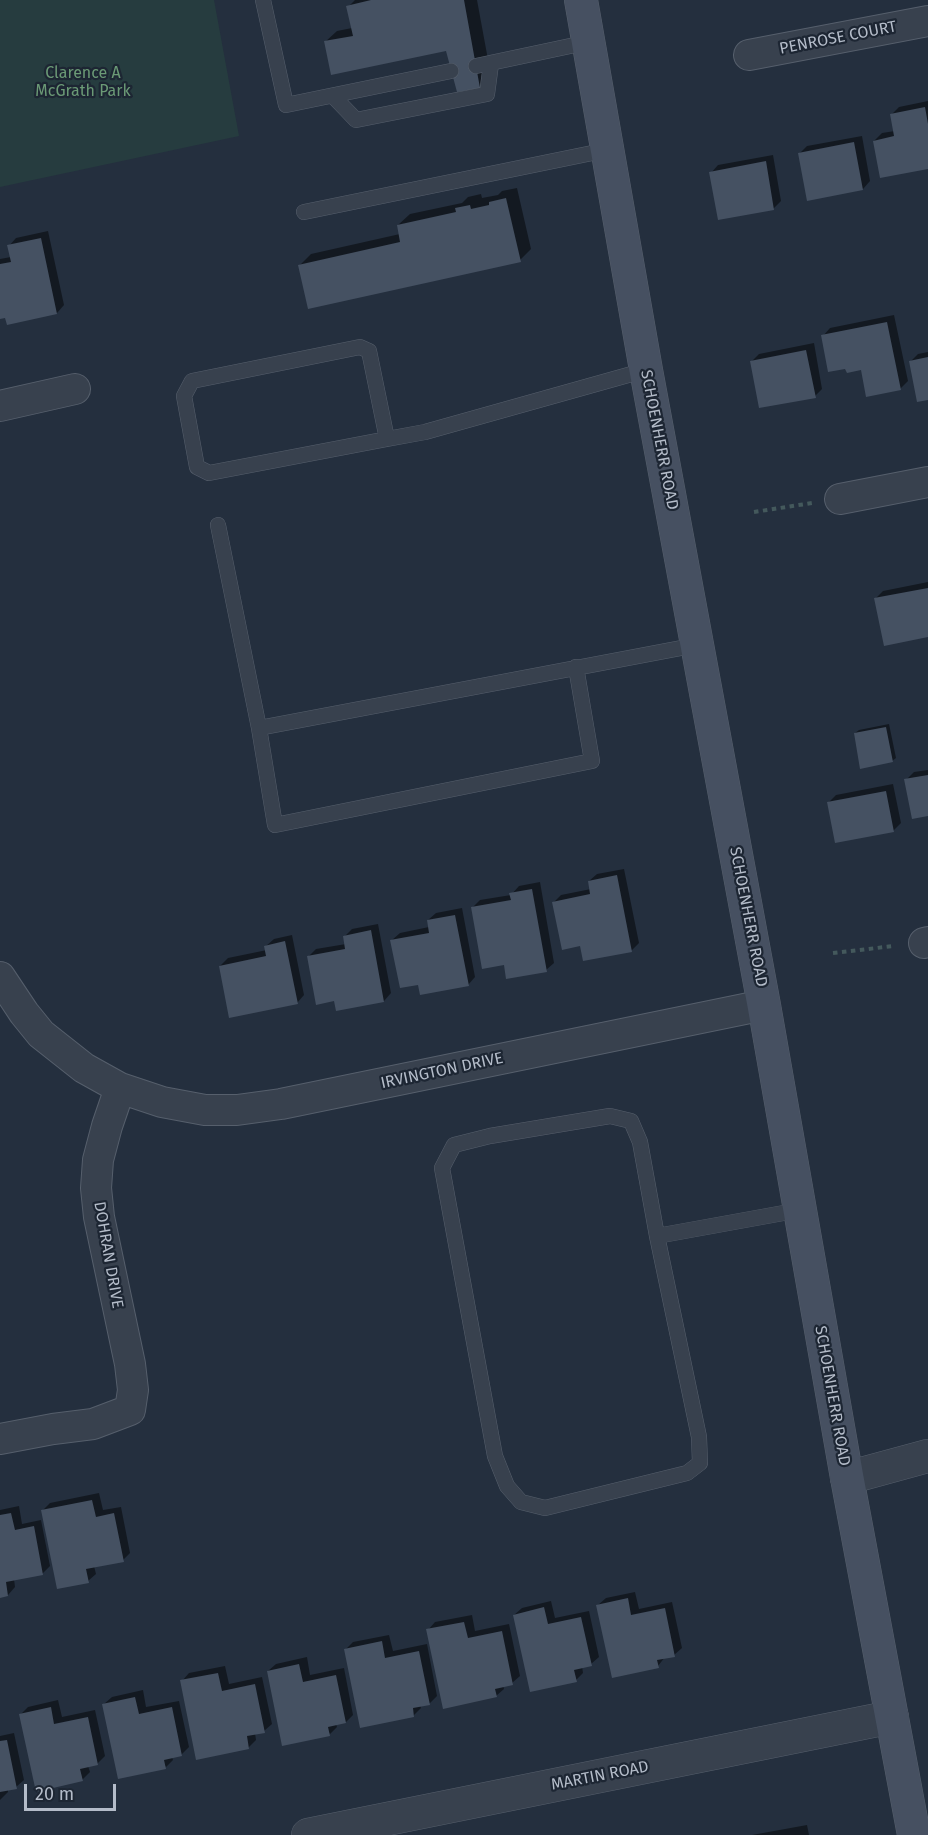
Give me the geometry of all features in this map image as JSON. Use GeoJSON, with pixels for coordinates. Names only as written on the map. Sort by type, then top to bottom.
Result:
{"type":"FeatureCollection","features":[{"type":"Feature","properties":{"kind":"main road","name":"SCHOENHERR ROAD"},"geometry":{"type":"LineString","coordinates":[[581,0],[646,370],[764,1005],[847,1478],[914,1835]]}},
{"type":"Feature","properties":{"kind":"street","name":"PENROSE COURT"},"geometry":{"type":"LineString","coordinates":[[749,55],[928,21]]}},
{"type":"Feature","properties":{"kind":"street"},"geometry":{"type":"LineString","coordinates":[[0,406],[75,389]]}},
{"type":"Feature","properties":{"kind":"street"},"geometry":{"type":"LineString","coordinates":[[840,499],[928,482]]}},
{"type":"Feature","properties":{"kind":"street"},"geometry":{"type":"LineString","coordinates":[[0,977],[41,1034],[84,1068],[120,1088]]}},
{"type":"Feature","properties":{"kind":"street","name":"IRVINGTON DRIVE"},"geometry":{"type":"LineString","coordinates":[[120,1088],[162,1102],[205,1110],[237,1110],[281,1104],[764,1005]]}},
{"type":"Feature","properties":{"kind":"street","name":"DOHRAN DRIVE"},"geometry":{"type":"LineString","coordinates":[[0,1439],[93,1424],[130,1410],[133,1390],[130,1364],[99,1217],[96,1188],[98,1160],[120,1088]]}},
{"type":"Feature","properties":{"kind":"street"},"geometry":{"type":"LineString","coordinates":[[847,1478],[928,1456]]}},
{"type":"Feature","properties":{"kind":"street","name":"MARTIN ROAD"},"geometry":{"type":"LineString","coordinates":[[308,1835],[892,1717]]}},
{"type":"Feature","properties":{"kind":"lane"},"geometry":{"type":"LineString","coordinates":[[263,0],[286,105],[451,71]]}},
{"type":"Feature","properties":{"kind":"lane"},"geometry":{"type":"LineString","coordinates":[[333,96],[356,120],[487,94],[484,65],[589,42]]}},
{"type":"Feature","properties":{"kind":"lane"},"geometry":{"type":"LineString","coordinates":[[304,212],[608,150]]}},
{"type":"Feature","properties":{"kind":"lane"},"geometry":{"type":"LineString","coordinates":[[387,439],[369,351],[360,347],[192,381],[184,396],[197,467],[209,472],[425,432],[646,370]]}},
{"type":"Feature","properties":{"kind":"lane"},"geometry":{"type":"LineString","coordinates":[[218,525],[259,728],[275,825],[592,761],[576,667]]}},
{"type":"Feature","properties":{"kind":"lane"},"geometry":{"type":"LineString","coordinates":[[259,728],[698,645]]}},
{"type":"Feature","properties":{"kind":"lane"},"geometry":{"type":"LineString","coordinates":[[610,1116],[632,1121],[640,1142],[657,1236],[699,1437],[700,1463],[687,1473],[545,1508],[521,1502],[507,1486],[495,1456],[442,1168],[454,1145],[490,1136],[610,1116]]}},
{"type":"Feature","properties":{"kind":"lane"},"geometry":{"type":"LineString","coordinates":[[657,1236],[800,1210]]}},
{"type":"Feature","properties":{"kind":"path"},"geometry":{"type":"LineString","coordinates":[[754,513],[840,499]]}},
{"type":"Feature","properties":{"kind":"path"},"geometry":{"type":"LineString","coordinates":[[833,953],[926,943]]}},
{"type":"Feature","properties":{"kind":"green space","name":"Clarence A McGrath Park"},"geometry":{"type":"Polygon","coordinates":[[[0,0],[214,0],[239,136],[0,187],[0,0]]]}},
{"type":"Feature","properties":{"kind":"building"},"geometry":{"type":"Polygon","coordinates":[[[371,0],[464,0],[480,88],[457,92],[446,51],[331,75],[324,41],[353,36],[346,6],[371,0]]]}},
{"type":"Feature","properties":{"kind":"building"},"geometry":{"type":"Polygon","coordinates":[[[925,107],[928,124],[928,169],[880,178],[873,141],[894,136],[890,114],[925,107]]]}},
{"type":"Feature","properties":{"kind":"building"},"geometry":{"type":"Polygon","coordinates":[[[854,142],[863,190],[807,201],[798,153],[854,142]]]}},
{"type":"Feature","properties":{"kind":"building"},"geometry":{"type":"Polygon","coordinates":[[[766,161],[774,210],[718,220],[709,172],[766,161]]]}},
{"type":"Feature","properties":{"kind":"building"},"geometry":{"type":"Polygon","coordinates":[[[506,198],[521,262],[308,309],[298,265],[400,242],[397,225],[456,212],[455,208],[470,205],[471,209],[489,205],[489,202],[506,198]]]}},
{"type":"Feature","properties":{"kind":"building"},"geometry":{"type":"Polygon","coordinates":[[[41,238],[57,314],[7,325],[5,318],[0,319],[0,264],[11,262],[7,245],[41,238]]]}},
{"type":"Feature","properties":{"kind":"building"},"geometry":{"type":"Polygon","coordinates":[[[887,322],[901,390],[866,397],[861,370],[847,373],[845,369],[828,372],[821,335],[887,322]]]}},
{"type":"Feature","properties":{"kind":"building"},"geometry":{"type":"Polygon","coordinates":[[[806,350],[816,398],[759,408],[750,361],[806,350]]]}},
{"type":"Feature","properties":{"kind":"building"},"geometry":{"type":"Polygon","coordinates":[[[928,357],[928,400],[917,402],[909,361],[928,357]]]}},
{"type":"Feature","properties":{"kind":"building"},"geometry":{"type":"Polygon","coordinates":[[[928,588],[928,637],[884,646],[874,598],[928,588]]]}},
{"type":"Feature","properties":{"kind":"building"},"geometry":{"type":"Polygon","coordinates":[[[886,727],[893,762],[860,769],[854,733],[886,727]]]}},
{"type":"Feature","properties":{"kind":"building"},"geometry":{"type":"Polygon","coordinates":[[[928,775],[928,816],[912,819],[904,779],[928,775]]]}},
{"type":"Feature","properties":{"kind":"building"},"geometry":{"type":"Polygon","coordinates":[[[886,791],[894,832],[835,843],[827,802],[886,791]]]}},
{"type":"Feature","properties":{"kind":"building"},"geometry":{"type":"Polygon","coordinates":[[[617,875],[632,952],[583,961],[580,946],[562,950],[552,902],[590,894],[588,881],[617,875]]]}},
{"type":"Feature","properties":{"kind":"building"},"geometry":{"type":"Polygon","coordinates":[[[532,889],[547,972],[506,979],[504,965],[482,969],[471,907],[511,900],[509,893],[532,889]]]}},
{"type":"Feature","properties":{"kind":"building"},"geometry":{"type":"Polygon","coordinates":[[[455,915],[469,986],[420,995],[418,985],[400,988],[390,940],[429,933],[427,920],[455,915]]]}},
{"type":"Feature","properties":{"kind":"building"},"geometry":{"type":"Polygon","coordinates":[[[371,930],[384,1002],[336,1011],[334,1001],[316,1005],[307,956],[345,949],[343,936],[371,930]]]}},
{"type":"Feature","properties":{"kind":"building"},"geometry":{"type":"Polygon","coordinates":[[[285,941],[298,1004],[229,1018],[219,966],[266,956],[264,946],[285,941]]]}},
{"type":"Feature","properties":{"kind":"building"},"geometry":{"type":"Polygon","coordinates":[[[92,1500],[96,1517],[114,1513],[124,1562],[86,1569],[89,1583],[57,1589],[41,1510],[92,1500]]]}},
{"type":"Feature","properties":{"kind":"building"},"geometry":{"type":"Polygon","coordinates":[[[11,1513],[15,1530],[34,1526],[43,1575],[6,1582],[8,1596],[0,1598],[0,1515],[11,1513]]]}},
{"type":"Feature","properties":{"kind":"building"},"geometry":{"type":"Polygon","coordinates":[[[628,1598],[631,1615],[665,1608],[675,1657],[657,1660],[659,1668],[612,1678],[596,1605],[628,1598]]]}},
{"type":"Feature","properties":{"kind":"building"},"geometry":{"type":"Polygon","coordinates":[[[544,1607],[548,1624],[581,1617],[592,1666],[574,1670],[577,1682],[530,1692],[513,1615],[544,1607]]]}},
{"type":"Feature","properties":{"kind":"building"},"geometry":{"type":"Polygon","coordinates":[[[464,1622],[468,1638],[502,1631],[513,1685],[495,1689],[497,1697],[443,1709],[426,1629],[464,1622]]]}},
{"type":"Feature","properties":{"kind":"building"},"geometry":{"type":"Polygon","coordinates":[[[382,1641],[385,1658],[419,1651],[430,1705],[413,1708],[414,1717],[360,1728],[344,1649],[382,1641]]]}},
{"type":"Feature","properties":{"kind":"building"},"geometry":{"type":"Polygon","coordinates":[[[299,1664],[303,1682],[336,1675],[346,1723],[328,1727],[330,1736],[282,1746],[267,1671],[299,1664]]]}},
{"type":"Feature","properties":{"kind":"building"},"geometry":{"type":"Polygon","coordinates":[[[218,1673],[222,1691],[255,1684],[265,1733],[247,1736],[249,1749],[196,1760],[180,1680],[218,1673]]]}},
{"type":"Feature","properties":{"kind":"building"},"geometry":{"type":"Polygon","coordinates":[[[135,1697],[139,1714],[172,1707],[182,1756],[164,1760],[166,1769],[118,1779],[102,1704],[135,1697]]]}},
{"type":"Feature","properties":{"kind":"building"},"geometry":{"type":"Polygon","coordinates":[[[51,1707],[54,1724],[88,1717],[98,1765],[80,1769],[83,1781],[36,1792],[19,1714],[51,1707]]]}},
{"type":"Feature","properties":{"kind":"building"},"geometry":{"type":"Polygon","coordinates":[[[7,1740],[17,1789],[0,1792],[0,1741],[7,1740]]]}}]}
